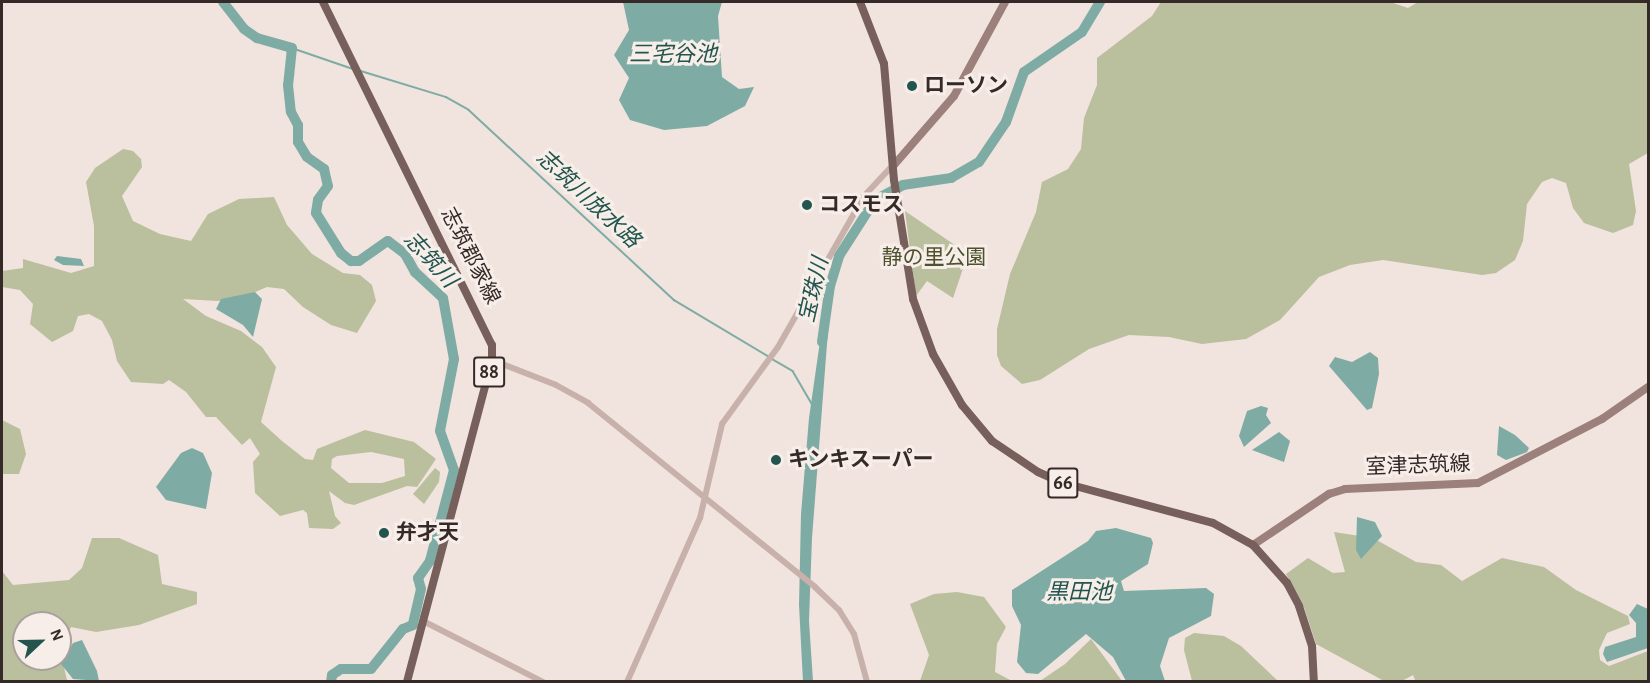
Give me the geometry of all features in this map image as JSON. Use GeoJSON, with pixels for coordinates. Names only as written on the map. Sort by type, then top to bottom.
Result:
{"type":"FeatureCollection","features":[{"type":"Feature","properties":{"kind":"main road","name":"志筑郡家線"},"geometry":{"type":"LineString","coordinates":[[323,2],[486,328],[492,360],[407,681]]}},
{"type":"Feature","properties":{"kind":"main road","name":"66"},"geometry":{"type":"LineString","coordinates":[[860,2],[884,63],[894,180],[908,278],[923,330],[950,387],[983,433],[1010,457],[1060,482],[1192,516],[1232,531],[1252,545],[1287,583],[1299,606],[1312,645],[1314,681]]}},
{"type":"Feature","properties":{"kind":"main road"},"geometry":{"type":"LineString","coordinates":[[894,165],[954,96],[1005,2]]}},
{"type":"Feature","properties":{"kind":"main road","name":"室津志筑線"},"geometry":{"type":"LineString","coordinates":[[1252,545],[1329,494],[1344,489],[1452,487],[1485,480],[1602,419],[1648,387]]}},
{"type":"Feature","properties":{"kind":"street"},"geometry":{"type":"LineString","coordinates":[[627,681],[690,544],[706,498],[722,424],[776,349],[864,196],[894,165]]}},
{"type":"Feature","properties":{"kind":"street"},"geometry":{"type":"LineString","coordinates":[[492,360],[556,385],[588,403],[815,587],[839,610],[854,634],[867,681]]}},
{"type":"Feature","properties":{"kind":"street"},"geometry":{"type":"LineString","coordinates":[[423,621],[543,681]]}},
{"type":"Feature","properties":{"kind":"green space"},"geometry":{"type":"Polygon","coordinates":[[[1161,2],[1390,2],[1408,8],[1418,2],[1648,2],[1648,153],[1629,164],[1636,211],[1633,225],[1613,233],[1584,223],[1573,208],[1566,183],[1552,178],[1542,182],[1527,204],[1523,241],[1515,260],[1496,273],[1482,275],[1383,260],[1350,265],[1319,277],[1280,320],[1246,339],[1202,344],[1169,337],[1129,335],[1089,349],[1040,380],[1022,384],[1001,366],[997,355],[997,329],[1010,274],[1036,212],[1042,182],[1068,169],[1081,149],[1084,118],[1097,85],[1097,58],[1152,16],[1161,2]]]}},
{"type":"Feature","properties":{"kind":"green space"},"geometry":{"type":"Polygon","coordinates":[[[123,149],[133,151],[141,159],[142,167],[122,196],[133,221],[160,234],[191,241],[208,214],[239,199],[274,197],[287,225],[312,254],[343,273],[360,275],[372,285],[376,301],[357,333],[331,325],[303,307],[284,289],[267,287],[243,297],[218,301],[183,299],[206,316],[241,331],[262,347],[276,367],[261,422],[282,441],[305,459],[313,460],[317,449],[365,430],[414,442],[436,459],[417,487],[407,486],[354,505],[345,503],[329,491],[335,516],[341,523],[333,529],[309,528],[307,513],[303,510],[280,516],[255,493],[253,462],[260,454],[250,438],[242,445],[216,417],[206,417],[186,392],[169,380],[163,384],[131,382],[117,361],[112,340],[102,321],[89,314],[78,316],[73,331],[52,342],[30,324],[33,304],[20,290],[2,287],[2,271],[23,268],[23,259],[71,273],[94,266],[94,226],[86,182],[95,168],[123,149]],[[371,452],[337,456],[332,459],[331,468],[349,483],[382,483],[405,476],[404,459],[371,452]]]}},
{"type":"Feature","properties":{"kind":"green space","name":"静の里公園"},"geometry":{"type":"Polygon","coordinates":[[[905,211],[968,254],[953,298],[927,281],[916,296],[905,211]]]}},
{"type":"Feature","properties":{"kind":"green space"},"geometry":{"type":"Polygon","coordinates":[[[2,420],[20,429],[26,454],[19,474],[2,474],[2,420]]]}},
{"type":"Feature","properties":{"kind":"green space"},"geometry":{"type":"Polygon","coordinates":[[[435,468],[440,472],[439,482],[424,504],[413,494],[435,468]]]}},
{"type":"Feature","properties":{"kind":"green space"},"geometry":{"type":"Polygon","coordinates":[[[1334,532],[1373,538],[1416,562],[1441,565],[1462,581],[1502,558],[1544,567],[1576,590],[1628,616],[1630,624],[1607,633],[1599,650],[1600,660],[1609,666],[1648,651],[1648,681],[1416,682],[1413,675],[1402,681],[1384,681],[1316,644],[1303,604],[1286,574],[1308,558],[1333,573],[1345,572],[1334,532]]]}},
{"type":"Feature","properties":{"kind":"green space"},"geometry":{"type":"Polygon","coordinates":[[[92,538],[119,538],[158,555],[162,584],[197,592],[197,604],[139,625],[96,632],[72,627],[72,611],[12,611],[12,671],[65,671],[67,680],[72,681],[2,681],[2,571],[13,585],[69,580],[82,568],[92,538]]]}},
{"type":"Feature","properties":{"kind":"green space"},"geometry":{"type":"Polygon","coordinates":[[[957,592],[984,597],[1006,627],[997,644],[995,672],[1012,681],[920,681],[929,655],[910,604],[934,594],[957,592]]]}},
{"type":"Feature","properties":{"kind":"green space"},"geometry":{"type":"Polygon","coordinates":[[[1194,633],[1224,636],[1241,646],[1278,681],[1192,681],[1184,650],[1185,638],[1194,633]]]}},
{"type":"Feature","properties":{"kind":"green space"},"geometry":{"type":"Polygon","coordinates":[[[1091,639],[1122,681],[1040,681],[1065,664],[1091,639]]]}},
{"type":"Feature","properties":{"kind":"water","name":"三宅谷池"},"geometry":{"type":"Polygon","coordinates":[[[623,2],[722,2],[718,16],[722,77],[739,89],[754,87],[745,106],[707,126],[664,130],[630,120],[619,100],[629,78],[614,55],[629,30],[623,2]]]}},
{"type":"Feature","properties":{"kind":"water"},"geometry":{"type":"Polygon","coordinates":[[[57,256],[81,259],[84,266],[63,265],[54,260],[57,256]]]}},
{"type":"Feature","properties":{"kind":"water"},"geometry":{"type":"Polygon","coordinates":[[[255,292],[262,299],[253,337],[243,325],[216,309],[221,299],[255,292]]]}},
{"type":"Feature","properties":{"kind":"water","name":"宝珠川"},"geometry":{"type":"Polygon","coordinates":[[[822,327],[828,331],[812,538],[809,621],[813,681],[803,682],[799,605],[801,514],[809,418],[822,327]]]}},
{"type":"Feature","properties":{"kind":"water"},"geometry":{"type":"Polygon","coordinates":[[[1370,352],[1378,358],[1379,374],[1372,408],[1367,410],[1329,366],[1335,357],[1352,362],[1370,352]]]}},
{"type":"Feature","properties":{"kind":"water"},"geometry":{"type":"Polygon","coordinates":[[[1261,406],[1268,408],[1266,415],[1271,423],[1244,447],[1239,436],[1247,411],[1261,406]]]}},
{"type":"Feature","properties":{"kind":"water"},"geometry":{"type":"Polygon","coordinates":[[[1499,426],[1515,435],[1529,448],[1527,452],[1506,460],[1497,455],[1499,426]]]}},
{"type":"Feature","properties":{"kind":"water"},"geometry":{"type":"Polygon","coordinates":[[[1279,432],[1290,441],[1284,462],[1252,450],[1279,432]]]}},
{"type":"Feature","properties":{"kind":"water"},"geometry":{"type":"Polygon","coordinates":[[[192,448],[203,453],[212,473],[206,509],[166,500],[156,487],[181,453],[192,448]]]}},
{"type":"Feature","properties":{"kind":"water"},"geometry":{"type":"Polygon","coordinates":[[[1357,517],[1375,522],[1382,536],[1361,559],[1356,550],[1357,517]]]}},
{"type":"Feature","properties":{"kind":"water","name":"黒田池"},"geometry":{"type":"Polygon","coordinates":[[[1116,528],[1151,538],[1153,543],[1148,564],[1121,581],[1124,591],[1206,588],[1214,594],[1211,616],[1169,638],[1160,666],[1165,681],[1126,681],[1113,657],[1086,634],[1038,674],[1026,673],[1017,662],[1021,625],[1012,606],[1012,590],[1088,541],[1096,531],[1116,528]]]}},
{"type":"Feature","properties":{"kind":"water"},"geometry":{"type":"Polygon","coordinates":[[[1637,604],[1648,609],[1648,648],[1607,662],[1603,654],[1605,647],[1636,637],[1636,623],[1629,615],[1637,604]]]}},
{"type":"Feature","properties":{"kind":"water"},"geometry":{"type":"Polygon","coordinates":[[[82,640],[97,671],[99,681],[73,679],[67,671],[72,671],[73,643],[82,640]]]}},
{"type":"Feature","properties":{"kind":"waterway","name":"志筑川"},"geometry":{"type":"LineString","coordinates":[[223,2],[244,29],[257,38],[292,48],[288,85],[291,112],[298,125],[298,142],[307,157],[324,169],[328,186],[318,200],[316,213],[341,253],[351,261],[359,261],[388,241],[405,254],[415,272],[443,298],[454,359],[440,431],[454,470],[430,561],[418,578],[421,589],[413,625],[403,629],[371,669],[341,669],[332,675],[331,682]]}},
{"type":"Feature","properties":{"kind":"waterway","name":"宝珠川"},"geometry":{"type":"LineString","coordinates":[[822,342],[830,286],[839,256],[875,200],[903,185],[951,178],[979,162],[1006,122],[1024,72],[1082,32],[1100,2]]}},
{"type":"Feature","properties":{"kind":"waterway","name":"志筑川放水路"},"geometry":{"type":"LineString","coordinates":[[292,48],[353,69]]}},
{"type":"Feature","properties":{"kind":"waterway","name":"志筑川放水路"},"geometry":{"type":"LineString","coordinates":[[361,71],[446,97],[469,110],[674,300],[768,356]]}},
{"type":"Feature","properties":{"kind":"waterway","name":"志筑川放水路"},"geometry":{"type":"LineString","coordinates":[[772,359],[793,371],[813,405]]}},
{"type":"Feature","properties":{"kind":"place","name":"ローソン"},"geometry":{"type":"Point","coordinates":[912,86]}},
{"type":"Feature","properties":{"kind":"place","name":"コスモス"},"geometry":{"type":"Point","coordinates":[807,205]}},
{"type":"Feature","properties":{"kind":"place","name":"キンキスーパー"},"geometry":{"type":"Point","coordinates":[776,460]}},
{"type":"Feature","properties":{"kind":"place","name":"弁才天"},"geometry":{"type":"Point","coordinates":[384,533]}}]}
